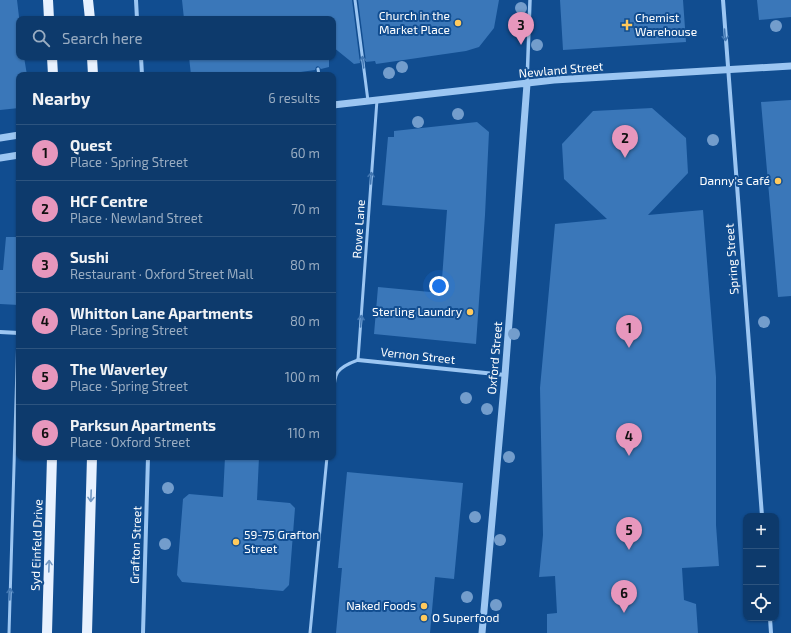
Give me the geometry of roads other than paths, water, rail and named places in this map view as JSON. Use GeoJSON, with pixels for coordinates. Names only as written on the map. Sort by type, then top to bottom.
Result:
{"type":"FeatureCollection","features":[{"type":"Feature","properties":{"kind":"main road"},"geometry":{"type":"LineString","coordinates":[[48,0],[50,16]]}},
{"type":"Feature","properties":{"kind":"main road"},"geometry":{"type":"LineString","coordinates":[[88,0],[90,16]]}},
{"type":"Feature","properties":{"kind":"main road"},"geometry":{"type":"LineString","coordinates":[[52,60],[53,72]]}},
{"type":"Feature","properties":{"kind":"main road"},"geometry":{"type":"LineString","coordinates":[[92,60],[93,72]]}},
{"type":"Feature","properties":{"kind":"main road","name":"Syd Einfeld Drive"},"geometry":{"type":"LineString","coordinates":[[47,633],[52,460]]}},
{"type":"Feature","properties":{"kind":"main road"},"geometry":{"type":"LineString","coordinates":[[87,633],[92,460]]}},
{"type":"Feature","properties":{"kind":"street"},"geometry":{"type":"LineString","coordinates":[[136,0],[137,16]]}},
{"type":"Feature","properties":{"kind":"street"},"geometry":{"type":"LineString","coordinates":[[527,84],[530,0]]}},
{"type":"Feature","properties":{"kind":"street","name":"Spring Street"},"geometry":{"type":"LineString","coordinates":[[723,0],[762,513]]}},
{"type":"Feature","properties":{"kind":"street"},"geometry":{"type":"LineString","coordinates":[[140,60],[142,72]]}},
{"type":"Feature","properties":{"kind":"street","name":"Newland Street"},"geometry":{"type":"LineString","coordinates":[[336,105],[554,80],[791,66]]}},
{"type":"Feature","properties":{"kind":"street","name":"Oxford Street"},"geometry":{"type":"LineString","coordinates":[[482,633],[527,84]]}},
{"type":"Feature","properties":{"kind":"street"},"geometry":{"type":"LineString","coordinates":[[0,138],[16,135]]}},
{"type":"Feature","properties":{"kind":"street"},"geometry":{"type":"LineString","coordinates":[[0,158],[16,155]]}},
{"type":"Feature","properties":{"kind":"street"},"geometry":{"type":"LineString","coordinates":[[0,332],[16,333]]}},
{"type":"Feature","properties":{"kind":"street","name":"Vernon Street"},"geometry":{"type":"LineString","coordinates":[[358,360],[504,375]]}},
{"type":"Feature","properties":{"kind":"street","name":"Grafton Street"},"geometry":{"type":"LineString","coordinates":[[143,633],[148,460]]}},
{"type":"Feature","properties":{"kind":"street"},"geometry":{"type":"LineString","coordinates":[[770,621],[771,633]]}},
{"type":"Feature","properties":{"kind":"lane"},"geometry":{"type":"LineString","coordinates":[[355,0],[368,101]]}},
{"type":"Feature","properties":{"kind":"lane","name":"Rowe Lane"},"geometry":{"type":"LineString","coordinates":[[358,360],[377,100]]}},
{"type":"Feature","properties":{"kind":"lane"},"geometry":{"type":"LineString","coordinates":[[336,374],[344,365],[358,360]]}},
{"type":"Feature","properties":{"kind":"lane"},"geometry":{"type":"LineString","coordinates":[[9,633],[16,400]]}},
{"type":"Feature","properties":{"kind":"lane"},"geometry":{"type":"LineString","coordinates":[[310,633],[327,460]]}},
{"type":"Feature","properties":{"kind":"place","name":"Church in the Market Place"},"geometry":{"type":"Point","coordinates":[458,23]}},
{"type":"Feature","properties":{"kind":"place","name":"Chemist Warehouse"},"geometry":{"type":"Point","coordinates":[627,25]}},
{"type":"Feature","properties":{"kind":"place","name":"Sushi"},"geometry":{"type":"Point","coordinates":[521,45]}},
{"type":"Feature","properties":{"kind":"place","name":"HCF Centre"},"geometry":{"type":"Point","coordinates":[625,158]}},
{"type":"Feature","properties":{"kind":"place","name":"Danny's Café"},"geometry":{"type":"Point","coordinates":[778,181]}},
{"type":"Feature","properties":{"kind":"place","name":"Sterling Laundry"},"geometry":{"type":"Point","coordinates":[470,312]}},
{"type":"Feature","properties":{"kind":"place","name":"Quest"},"geometry":{"type":"Point","coordinates":[629,348]}},
{"type":"Feature","properties":{"kind":"place","name":"Whitton Lane Apartments"},"geometry":{"type":"Point","coordinates":[629,456]}},
{"type":"Feature","properties":{"kind":"place","name":"59-75 Grafton Street"},"geometry":{"type":"Point","coordinates":[236,542]}},
{"type":"Feature","properties":{"kind":"place","name":"The Waverley"},"geometry":{"type":"Point","coordinates":[629,550]}},
{"type":"Feature","properties":{"kind":"place","name":"Naked Foods"},"geometry":{"type":"Point","coordinates":[424,606]}},
{"type":"Feature","properties":{"kind":"place","name":"Parksun Apartments"},"geometry":{"type":"Point","coordinates":[624,613]}},
{"type":"Feature","properties":{"kind":"place","name":"O Superfood"},"geometry":{"type":"Point","coordinates":[424,618]}}]}
